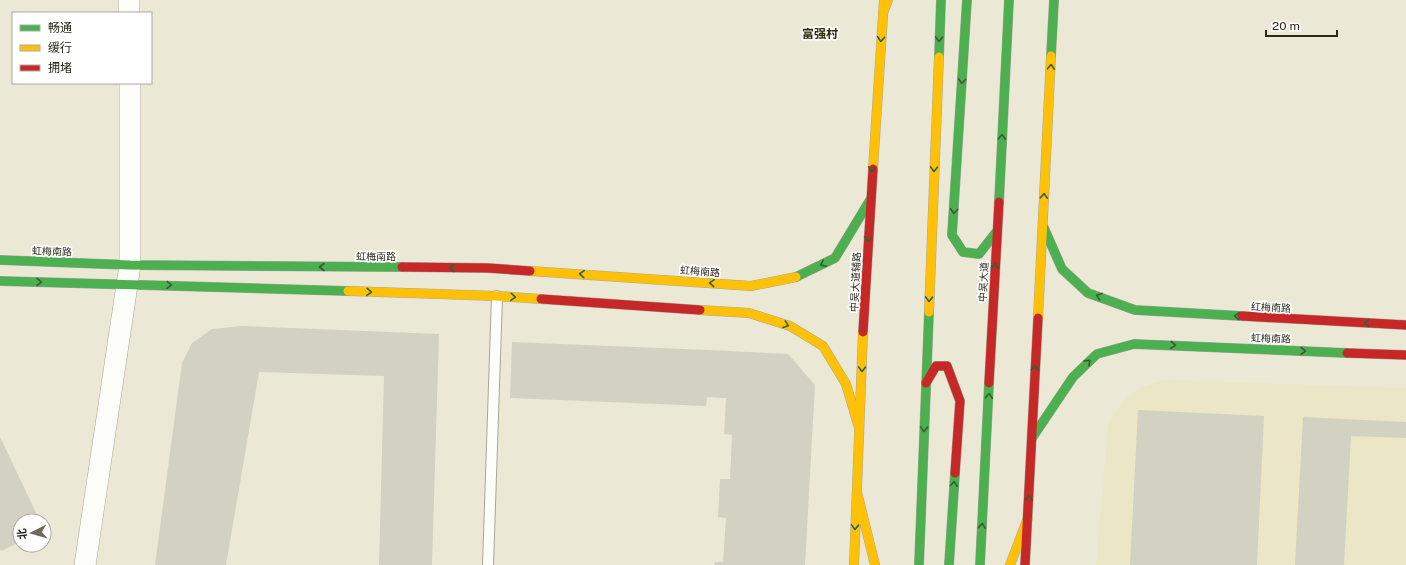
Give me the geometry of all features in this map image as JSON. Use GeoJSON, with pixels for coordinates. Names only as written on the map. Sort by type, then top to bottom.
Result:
{"type":"FeatureCollection","features":[{"type":"Feature","properties":{"kind":"main road","name":"中吴大道辅路"},"geometry":{"type":"LineString","coordinates":[[854,565],[870,200],[884,0]]}},
{"type":"Feature","properties":{"kind":"main road"},"geometry":{"type":"LineString","coordinates":[[883,13],[888,0]]}},
{"type":"Feature","properties":{"kind":"main road"},"geometry":{"type":"LineString","coordinates":[[919,565],[941,0]]}},
{"type":"Feature","properties":{"kind":"main road"},"geometry":{"type":"LineString","coordinates":[[967,0],[952,235],[963,252],[978,254],[997,231]]}},
{"type":"Feature","properties":{"kind":"main road","name":"中吴大道"},"geometry":{"type":"LineString","coordinates":[[980,565],[1009,0]]}},
{"type":"Feature","properties":{"kind":"main road"},"geometry":{"type":"LineString","coordinates":[[1025,565],[1054,0]]}},
{"type":"Feature","properties":{"kind":"main road","name":"虹梅南路"},"geometry":{"type":"LineString","coordinates":[[0,281],[129,275],[488,268],[750,286],[797,277],[836,258],[870,200]]}},
{"type":"Feature","properties":{"kind":"main road","name":"红梅南路"},"geometry":{"type":"LineString","coordinates":[[1042,225],[1062,269],[1088,292],[1135,310],[1406,325]]}},
{"type":"Feature","properties":{"kind":"main road","name":"虹梅南路"},"geometry":{"type":"LineString","coordinates":[[0,260],[129,275],[497,296],[749,313],[790,326],[823,346],[846,384],[859,428]]}},
{"type":"Feature","properties":{"kind":"main road","name":"虹梅南路"},"geometry":{"type":"LineString","coordinates":[[1032,438],[1073,377],[1097,354],[1134,344],[1406,355]]}},
{"type":"Feature","properties":{"kind":"main road"},"geometry":{"type":"LineString","coordinates":[[926,383],[936,366],[947,366],[960,401],[949,565]]}},
{"type":"Feature","properties":{"kind":"main road"},"geometry":{"type":"LineString","coordinates":[[857,492],[875,565]]}},
{"type":"Feature","properties":{"kind":"main road"},"geometry":{"type":"LineString","coordinates":[[1010,565],[1028,518]]}},
{"type":"Feature","properties":{"kind":"street"},"geometry":{"type":"LineString","coordinates":[[129,0],[129,12]]}},
{"type":"Feature","properties":{"kind":"street"},"geometry":{"type":"LineString","coordinates":[[85,565],[129,275],[130,84]]}},
{"type":"Feature","properties":{"kind":"lane"},"geometry":{"type":"LineString","coordinates":[[488,565],[497,296]]}},
{"type":"Feature","properties":{"kind":"shaded area"},"geometry":{"type":"Polygon","coordinates":[[[1164,380],[1406,388],[1406,565],[1096,565],[1108,424],[1122,402],[1139,388],[1164,380]]]}},
{"type":"Feature","properties":{"kind":"building"},"geometry":{"type":"Polygon","coordinates":[[[241,326],[439,334],[432,565],[379,565],[384,376],[259,372],[226,565],[155,565],[182,363],[192,343],[212,329],[241,326]]]}},
{"type":"Feature","properties":{"kind":"building"},"geometry":{"type":"Polygon","coordinates":[[[512,342],[788,354],[815,385],[805,565],[714,565],[715,562],[723,562],[726,518],[718,517],[720,479],[730,479],[732,435],[724,434],[726,398],[707,397],[706,406],[510,398],[512,342]]]}},
{"type":"Feature","properties":{"kind":"building"},"geometry":{"type":"Polygon","coordinates":[[[1138,410],[1264,416],[1257,565],[1130,565],[1138,410]]]}},
{"type":"Feature","properties":{"kind":"building"},"geometry":{"type":"Polygon","coordinates":[[[1303,417],[1406,422],[1406,438],[1351,436],[1344,565],[1295,565],[1303,417]]]}},
{"type":"Feature","properties":{"kind":"building"},"geometry":{"type":"Polygon","coordinates":[[[0,437],[36,513],[12,513],[12,546],[1,551],[0,437]]]}},
{"type":"Feature","properties":{"kind":"traffic: fast"},"geometry":{"type":"LineString","coordinates":[[939,57],[941,0]]}},
{"type":"Feature","properties":{"kind":"traffic: fast"},"geometry":{"type":"LineString","coordinates":[[967,0],[952,235],[963,252],[979,254],[997,231]]}},
{"type":"Feature","properties":{"kind":"traffic: fast"},"geometry":{"type":"LineString","coordinates":[[999,202],[1009,0]]}},
{"type":"Feature","properties":{"kind":"traffic: fast"},"geometry":{"type":"LineString","coordinates":[[1051,56],[1054,0]]}},
{"type":"Feature","properties":{"kind":"traffic: fast"},"geometry":{"type":"LineString","coordinates":[[796,277],[835,258],[870,200]]}},
{"type":"Feature","properties":{"kind":"traffic: fast"},"geometry":{"type":"LineString","coordinates":[[1044,228],[1062,269],[1088,293],[1135,310],[1242,316]]}},
{"type":"Feature","properties":{"kind":"traffic: fast"},"geometry":{"type":"LineString","coordinates":[[0,260],[130,265],[402,267]]}},
{"type":"Feature","properties":{"kind":"traffic: fast"},"geometry":{"type":"LineString","coordinates":[[0,281],[348,291]]}},
{"type":"Feature","properties":{"kind":"traffic: fast"},"geometry":{"type":"LineString","coordinates":[[919,565],[929,312]]}},
{"type":"Feature","properties":{"kind":"traffic: fast"},"geometry":{"type":"LineString","coordinates":[[1032,438],[1073,377],[1097,354],[1134,344],[1347,353]]}},
{"type":"Feature","properties":{"kind":"traffic: fast"},"geometry":{"type":"LineString","coordinates":[[980,565],[989,383]]}},
{"type":"Feature","properties":{"kind":"traffic: fast"},"geometry":{"type":"LineString","coordinates":[[949,565],[955,473]]}},
{"type":"Feature","properties":{"kind":"traffic: slow"},"geometry":{"type":"LineString","coordinates":[[873,169],[884,0]]}},
{"type":"Feature","properties":{"kind":"traffic: slow"},"geometry":{"type":"LineString","coordinates":[[883,13],[888,0]]}},
{"type":"Feature","properties":{"kind":"traffic: slow"},"geometry":{"type":"LineString","coordinates":[[1038,318],[1051,56]]}},
{"type":"Feature","properties":{"kind":"traffic: slow"},"geometry":{"type":"LineString","coordinates":[[929,312],[939,57]]}},
{"type":"Feature","properties":{"kind":"traffic: slow"},"geometry":{"type":"LineString","coordinates":[[530,271],[751,286],[796,277]]}},
{"type":"Feature","properties":{"kind":"traffic: slow"},"geometry":{"type":"LineString","coordinates":[[348,291],[541,299]]}},
{"type":"Feature","properties":{"kind":"traffic: slow"},"geometry":{"type":"LineString","coordinates":[[700,310],[749,313],[790,326],[823,346],[846,384],[859,428]]}},
{"type":"Feature","properties":{"kind":"traffic: slow"},"geometry":{"type":"LineString","coordinates":[[854,565],[863,332]]}},
{"type":"Feature","properties":{"kind":"traffic: slow"},"geometry":{"type":"LineString","coordinates":[[857,492],[875,565]]}},
{"type":"Feature","properties":{"kind":"traffic: slow"},"geometry":{"type":"LineString","coordinates":[[1010,565],[1028,518]]}},
{"type":"Feature","properties":{"kind":"traffic: jam"},"geometry":{"type":"LineString","coordinates":[[863,332],[873,169]]}},
{"type":"Feature","properties":{"kind":"traffic: jam"},"geometry":{"type":"LineString","coordinates":[[989,383],[999,202]]}},
{"type":"Feature","properties":{"kind":"traffic: jam"},"geometry":{"type":"LineString","coordinates":[[402,267],[488,268],[530,271]]}},
{"type":"Feature","properties":{"kind":"traffic: jam"},"geometry":{"type":"LineString","coordinates":[[541,299],[700,310]]}},
{"type":"Feature","properties":{"kind":"traffic: jam"},"geometry":{"type":"LineString","coordinates":[[1242,316],[1406,325]]}},
{"type":"Feature","properties":{"kind":"traffic: jam"},"geometry":{"type":"LineString","coordinates":[[1025,565],[1038,318]]}},
{"type":"Feature","properties":{"kind":"traffic: jam"},"geometry":{"type":"LineString","coordinates":[[1347,353],[1406,355]]}},
{"type":"Feature","properties":{"kind":"traffic: jam"},"geometry":{"type":"LineString","coordinates":[[926,383],[936,366],[947,366],[960,401],[955,473]]}},
{"type":"Feature","properties":{"kind":"district","name":"富强村"},"geometry":{"type":"Point","coordinates":[820,34]}}]}
